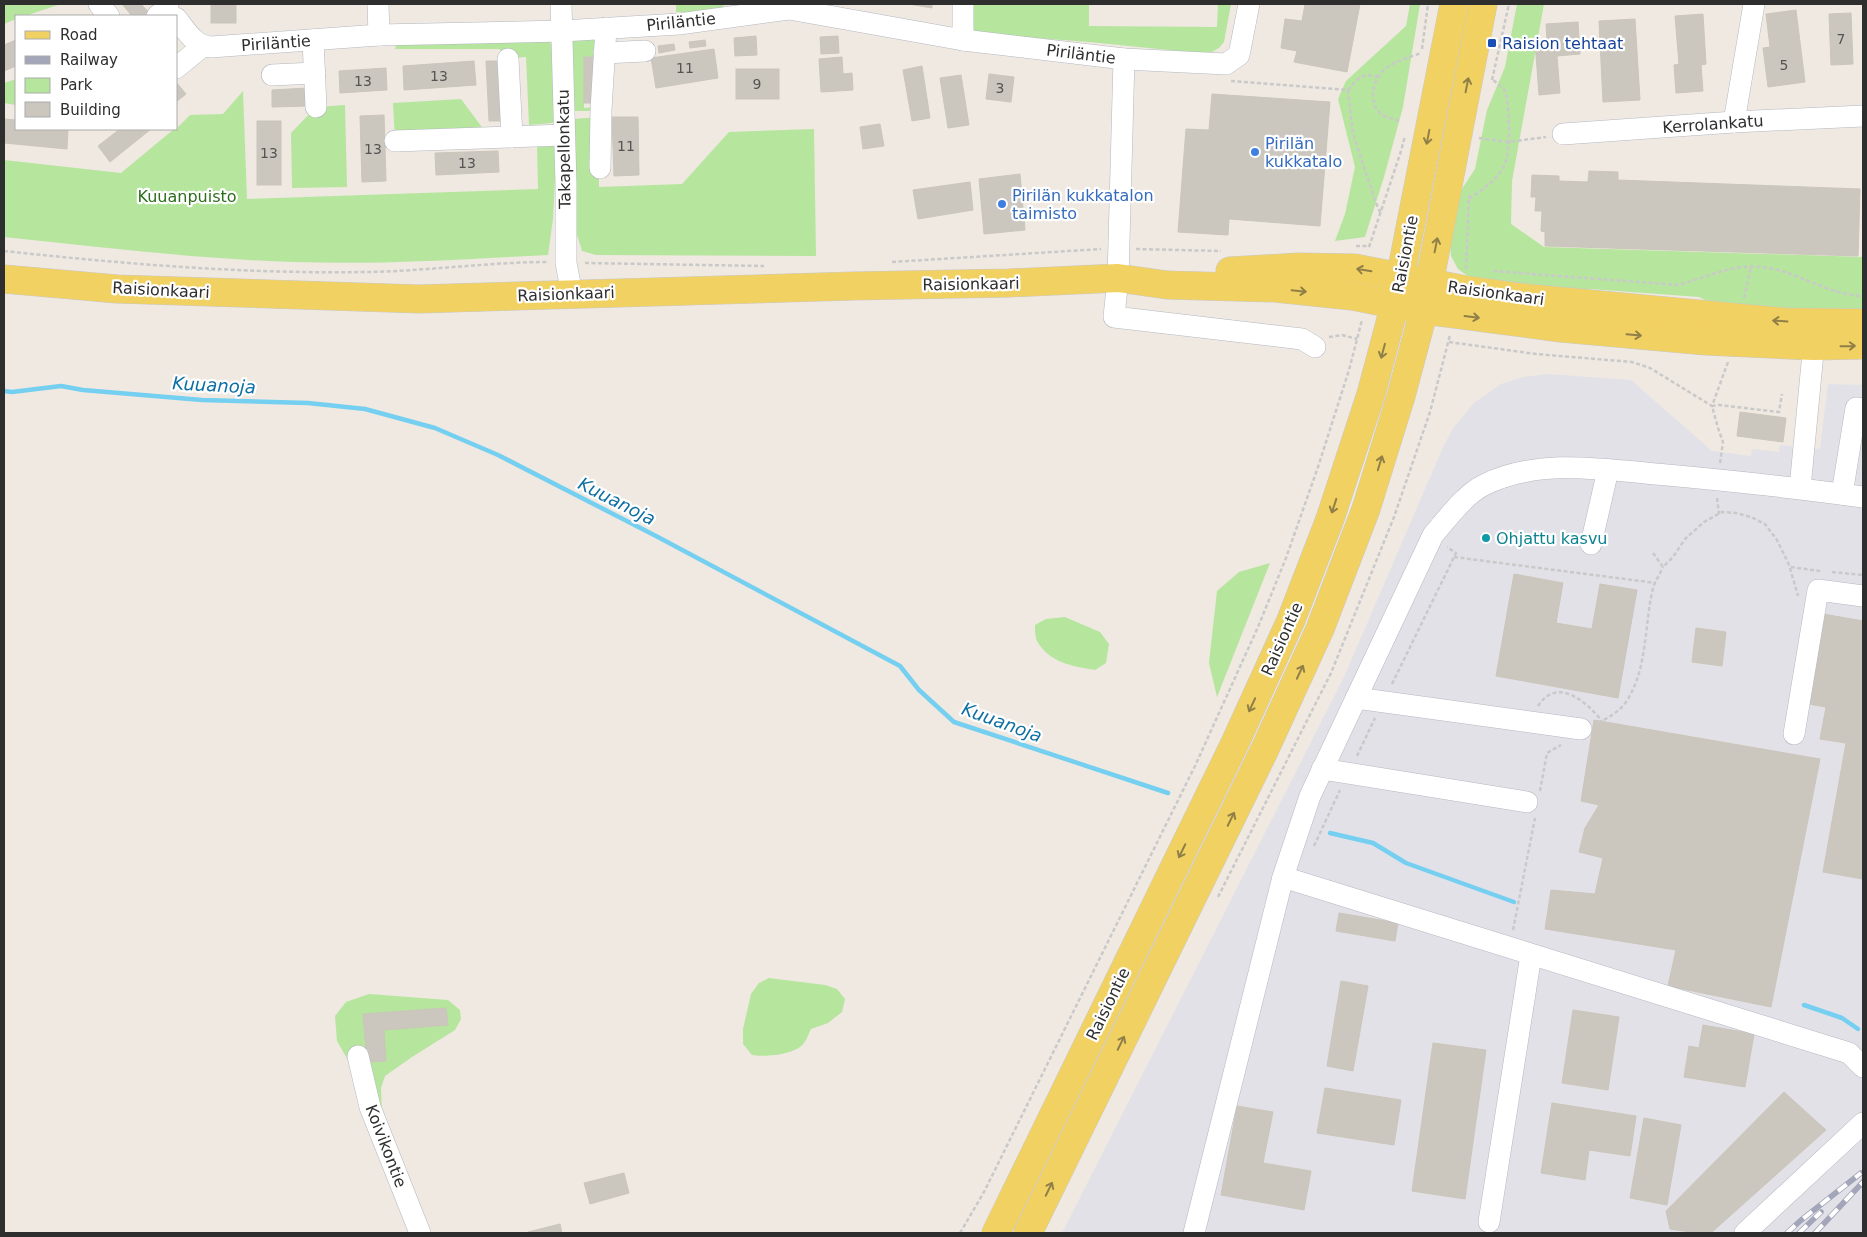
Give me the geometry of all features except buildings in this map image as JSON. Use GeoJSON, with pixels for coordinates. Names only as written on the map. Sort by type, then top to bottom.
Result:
{"type":"FeatureCollection","features":[{"type":"Feature","properties":{"kind":"main road","name":"Raisiontie"},"geometry":{"type":"LineString","coordinates":[[996,1233],[1235,742],[1291,620],[1333,510],[1371,394],[1395,304],[1454,4]]}},
{"type":"Feature","properties":{"kind":"main road","name":"Raisiontie"},"geometry":{"type":"LineString","coordinates":[[1028,1233],[1265,749],[1320,629],[1366,510],[1424,310],[1483,4]]}},
{"type":"Feature","properties":{"kind":"main road","name":"Raisionkaari"},"geometry":{"type":"LineString","coordinates":[[4,279],[136,290],[419,299],[1124,279],[1169,273],[1292,267],[1368,258],[1400,277],[1490,294],[1786,322],[1814,334],[1863,345]]}},
{"type":"Feature","properties":{"kind":"main road","name":"Raisionkaari"},"geometry":{"type":"LineString","coordinates":[[1124,279],[1167,285],[1275,288],[1364,298],[1424,310],[1561,328],[1706,341],[1814,334],[1863,323]]}},
{"type":"Feature","properties":{"kind":"street"},"geometry":{"type":"LineString","coordinates":[[99,4],[108,15]]}},
{"type":"Feature","properties":{"kind":"street"},"geometry":{"type":"LineString","coordinates":[[378,4],[379,35]]}},
{"type":"Feature","properties":{"kind":"street","name":"Takapellonkatu"},"geometry":{"type":"LineString","coordinates":[[561,4],[566,262],[572,294]]}},
{"type":"Feature","properties":{"kind":"street"},"geometry":{"type":"LineString","coordinates":[[963,4],[963,40]]}},
{"type":"Feature","properties":{"kind":"street"},"geometry":{"type":"LineString","coordinates":[[1124,59],[1226,64],[1239,55],[1249,4]]}},
{"type":"Feature","properties":{"kind":"street"},"geometry":{"type":"LineString","coordinates":[[1734,122],[1754,4]]}},
{"type":"Feature","properties":{"kind":"street","name":"Piriläntie"},"geometry":{"type":"LineString","coordinates":[[203,46],[268,44],[379,35],[562,30],[679,24],[789,6],[963,40],[1124,59],[1119,249],[1124,279],[1114,317],[1302,340],[1315,347]]}},
{"type":"Feature","properties":{"kind":"street"},"geometry":{"type":"LineString","coordinates":[[178,23],[196,42],[203,46],[178,66]]}},
{"type":"Feature","properties":{"kind":"street"},"geometry":{"type":"LineString","coordinates":[[600,168],[606,28]]}},
{"type":"Feature","properties":{"kind":"street"},"geometry":{"type":"LineString","coordinates":[[313,40],[316,107]]}},
{"type":"Feature","properties":{"kind":"street"},"geometry":{"type":"LineString","coordinates":[[604,53],[645,51]]}},
{"type":"Feature","properties":{"kind":"street"},"geometry":{"type":"LineString","coordinates":[[508,59],[512,137]]}},
{"type":"Feature","properties":{"kind":"street"},"geometry":{"type":"LineString","coordinates":[[272,75],[315,72]]}},
{"type":"Feature","properties":{"kind":"street","name":"Kerrolankatu"},"geometry":{"type":"LineString","coordinates":[[1563,134],[1734,122],[1863,116]]}},
{"type":"Feature","properties":{"kind":"street"},"geometry":{"type":"LineString","coordinates":[[396,141],[564,135]]}},
{"type":"Feature","properties":{"kind":"street"},"geometry":{"type":"LineString","coordinates":[[1800,488],[1814,334]]}},
{"type":"Feature","properties":{"kind":"street"},"geometry":{"type":"LineString","coordinates":[[1842,494],[1857,446],[1856,408],[1863,409]]}},
{"type":"Feature","properties":{"kind":"street"},"geometry":{"type":"LineString","coordinates":[[1194,1233],[1283,877],[1310,796],[1433,535],[1459,505],[1482,485],[1516,472],[1558,468],[1608,470],[1800,488],[1863,497]]}},
{"type":"Feature","properties":{"kind":"street"},"geometry":{"type":"LineString","coordinates":[[1590,544],[1608,470]]}},
{"type":"Feature","properties":{"kind":"street"},"geometry":{"type":"LineString","coordinates":[[1794,734],[1818,590],[1863,596]]}},
{"type":"Feature","properties":{"kind":"street"},"geometry":{"type":"LineString","coordinates":[[1356,698],[1581,729]]}},
{"type":"Feature","properties":{"kind":"street"},"geometry":{"type":"LineString","coordinates":[[1322,769],[1532,803]]}},
{"type":"Feature","properties":{"kind":"street"},"geometry":{"type":"LineString","coordinates":[[1283,877],[1849,1053],[1863,1066]]}},
{"type":"Feature","properties":{"kind":"street"},"geometry":{"type":"LineString","coordinates":[[1489,1222],[1532,955]]}},
{"type":"Feature","properties":{"kind":"street","name":"Koivikontie"},"geometry":{"type":"LineString","coordinates":[[358,1056],[370,1107],[420,1233]]}},
{"type":"Feature","properties":{"kind":"street"},"geometry":{"type":"LineString","coordinates":[[1745,1233],[1863,1123]]}},
{"type":"Feature","properties":{"kind":"path"},"geometry":{"type":"LineString","coordinates":[[1420,61],[1428,4]]}},
{"type":"Feature","properties":{"kind":"path"},"geometry":{"type":"LineString","coordinates":[[1399,121],[1383,115],[1377,110],[1373,100],[1374,85],[1385,68],[1421,53]]}},
{"type":"Feature","properties":{"kind":"path"},"geometry":{"type":"LineString","coordinates":[[1469,199],[1490,184],[1500,172],[1507,156],[1507,98],[1504,89],[1492,79]]}},
{"type":"Feature","properties":{"kind":"path"},"geometry":{"type":"LineString","coordinates":[[1348,90],[1353,134],[1381,214]]}},
{"type":"Feature","properties":{"kind":"path"},"geometry":{"type":"LineString","coordinates":[[1479,138],[1508,142],[1563,134]]}},
{"type":"Feature","properties":{"kind":"path"},"geometry":{"type":"LineString","coordinates":[[1354,246],[1368,258],[1402,151],[1405,135]]}},
{"type":"Feature","properties":{"kind":"path"},"geometry":{"type":"LineString","coordinates":[[890,262],[1094,249],[1225,251]]}},
{"type":"Feature","properties":{"kind":"path"},"geometry":{"type":"LineString","coordinates":[[4,250],[98,261],[190,268],[269,271],[368,272],[546,262],[773,266]]}},
{"type":"Feature","properties":{"kind":"path"},"geometry":{"type":"LineString","coordinates":[[1744,299],[1751,266]]}},
{"type":"Feature","properties":{"kind":"path"},"geometry":{"type":"LineString","coordinates":[[1485,270],[1678,285],[1699,280],[1732,267],[1751,266],[1769,268],[1842,293],[1863,296]]}},
{"type":"Feature","properties":{"kind":"path"},"geometry":{"type":"LineString","coordinates":[[960,1233],[984,1192],[1195,766],[1258,627],[1286,558],[1344,388],[1362,322],[1364,298]]}},
{"type":"Feature","properties":{"kind":"path"},"geometry":{"type":"LineString","coordinates":[[1449,342],[1536,354],[1632,362],[1650,368],[1712,406],[1719,405],[1780,412],[1782,394]]}},
{"type":"Feature","properties":{"kind":"path"},"geometry":{"type":"LineString","coordinates":[[1721,452],[1723,442],[1712,406],[1728,361]]}},
{"type":"Feature","properties":{"kind":"path"},"geometry":{"type":"LineString","coordinates":[[1581,729],[1586,730],[1616,713],[1625,702],[1633,689],[1639,670],[1656,583],[1663,567],[1673,557],[1685,539],[1704,522],[1722,512],[1751,517],[1765,524],[1777,540],[1790,568],[1863,575]]}},
{"type":"Feature","properties":{"kind":"path"},"geometry":{"type":"LineString","coordinates":[[1653,553],[1663,567]]}},
{"type":"Feature","properties":{"kind":"path"},"geometry":{"type":"LineString","coordinates":[[1454,557],[1656,583]]}},
{"type":"Feature","properties":{"kind":"path"},"geometry":{"type":"LineString","coordinates":[[1528,722],[1542,700],[1560,692],[1572,694],[1584,702],[1602,721]]}},
{"type":"Feature","properties":{"kind":"path"},"geometry":{"type":"LineString","coordinates":[[1510,948],[1532,803],[1547,753],[1563,744]]}},
{"type":"Feature","properties":{"kind":"shaded area"},"geometry":{"type":"Polygon","coordinates":[[[1547,374],[1631,380],[1712,451],[1751,456],[1752,449],[1779,452],[1780,445],[1820,449],[1828,384],[1863,385],[1863,1233],[1062,1233],[1344,677],[1444,445],[1454,427],[1474,403],[1501,384],[1524,377],[1547,374]]]}},
{"type":"Feature","properties":{"kind":"green space"},"geometry":{"type":"Polygon","coordinates":[[[4,4],[61,4],[28,15],[15,15],[15,19],[4,24],[4,4]]]}},
{"type":"Feature","properties":{"kind":"green space"},"geometry":{"type":"Polygon","coordinates":[[[676,4],[723,4],[724,8],[719,12],[676,12],[676,4]]]}},
{"type":"Feature","properties":{"kind":"green space"},"geometry":{"type":"Polygon","coordinates":[[[970,4],[1089,4],[1089,26],[1217,27],[1218,4],[1231,4],[1224,42],[1219,48],[1208,54],[970,33],[970,4]]]}},
{"type":"Feature","properties":{"kind":"green space"},"geometry":{"type":"Polygon","coordinates":[[[1410,4],[1420,4],[1403,107],[1384,177],[1365,237],[1335,241],[1345,214],[1355,167],[1338,99],[1346,81],[1406,26],[1410,4]]]}},
{"type":"Feature","properties":{"kind":"green space"},"geometry":{"type":"Polygon","coordinates":[[[1517,4],[1544,4],[1512,181],[1511,224],[1544,247],[1863,257],[1863,315],[1720,307],[1699,297],[1590,289],[1565,290],[1472,279],[1458,269],[1451,256],[1450,240],[1458,195],[1475,169],[1487,110],[1505,67],[1517,4]]]}},
{"type":"Feature","properties":{"kind":"green space"},"geometry":{"type":"Polygon","coordinates":[[[545,36],[552,45],[555,121],[552,123],[529,125],[526,57],[512,58],[499,49],[395,49],[398,40],[545,36]]]}},
{"type":"Feature","properties":{"kind":"green space"},"geometry":{"type":"Polygon","coordinates":[[[578,36],[598,39],[598,57],[584,57],[584,108],[597,107],[597,111],[569,111],[570,42],[578,36]]]}},
{"type":"Feature","properties":{"kind":"green space"},"geometry":{"type":"Polygon","coordinates":[[[15,79],[15,105],[4,103],[4,83],[15,79]]]}},
{"type":"Feature","properties":{"kind":"green space","name":"Kuuanpuisto"},"geometry":{"type":"Polygon","coordinates":[[[243,91],[247,199],[538,189],[537,142],[557,142],[553,219],[548,255],[390,262],[294,262],[112,249],[4,237],[4,160],[121,173],[173,130],[178,130],[178,127],[190,115],[223,114],[243,91]]]}},
{"type":"Feature","properties":{"kind":"green space"},"geometry":{"type":"Polygon","coordinates":[[[461,99],[490,138],[395,141],[393,103],[461,99]]]}},
{"type":"Feature","properties":{"kind":"green space"},"geometry":{"type":"Polygon","coordinates":[[[345,105],[347,187],[292,188],[291,133],[316,107],[345,105]]]}},
{"type":"Feature","properties":{"kind":"green space"},"geometry":{"type":"Polygon","coordinates":[[[598,117],[599,187],[682,184],[729,132],[814,129],[816,256],[596,255],[582,251],[575,228],[573,119],[598,117]]]}},
{"type":"Feature","properties":{"kind":"green space"},"geometry":{"type":"Polygon","coordinates":[[[1270,563],[1217,697],[1209,663],[1217,591],[1239,572],[1270,563]]]}},
{"type":"Feature","properties":{"kind":"green space"},"geometry":{"type":"Polygon","coordinates":[[[1065,617],[1100,632],[1109,644],[1106,663],[1095,670],[1078,667],[1055,659],[1042,648],[1036,639],[1035,625],[1046,619],[1065,617]]]}},
{"type":"Feature","properties":{"kind":"green space"},"geometry":{"type":"Polygon","coordinates":[[[769,978],[825,985],[837,989],[845,999],[842,1012],[828,1023],[811,1029],[804,1043],[794,1050],[787,1053],[765,1056],[752,1055],[743,1044],[743,1029],[751,994],[759,983],[769,978]]]}},
{"type":"Feature","properties":{"kind":"green space"},"geometry":{"type":"Polygon","coordinates":[[[369,994],[448,1000],[460,1010],[461,1019],[455,1030],[385,1076],[381,1088],[382,1120],[337,1041],[335,1016],[346,1002],[369,994]]]}},
{"type":"Feature","properties":{"kind":"waterway","name":"Kuuanoja"},"geometry":{"type":"LineString","coordinates":[[4,391],[12,392],[61,386],[83,390],[202,400],[308,403],[365,409],[435,428],[498,455],[656,536],[900,666],[919,690],[954,722],[1168,793]]}},
{"type":"Feature","properties":{"kind":"waterway"},"geometry":{"type":"LineString","coordinates":[[1330,833],[1373,843],[1406,863],[1514,902]]}},
{"type":"Feature","properties":{"kind":"waterway"},"geometry":{"type":"LineString","coordinates":[[1804,1005],[1842,1018],[1858,1029]]}},
{"type":"Feature","properties":{"kind":"railway"},"geometry":{"type":"LineString","coordinates":[[1787,1233],[1861,1173]]}},
{"type":"Feature","properties":{"kind":"railway"},"geometry":{"type":"LineString","coordinates":[[1815,1233],[1863,1182]]}},
{"type":"Feature","properties":{"kind":"railway"},"geometry":{"type":"LineString","coordinates":[[1799,1233],[1821,1212]]}},
{"type":"Feature","properties":{"kind":"place","name":"Raision tehtaat"},"geometry":{"type":"Point","coordinates":[1492,43]}},
{"type":"Feature","properties":{"kind":"place","name":"Pirilän kukkatalo"},"geometry":{"type":"Point","coordinates":[1255,152]}},
{"type":"Feature","properties":{"kind":"place","name":"Pirilän kukkatalon taimisto"},"geometry":{"type":"Point","coordinates":[1002,204]}},
{"type":"Feature","properties":{"kind":"place","name":"Ohjattu kasvu"},"geometry":{"type":"Point","coordinates":[1486,538]}}]}
